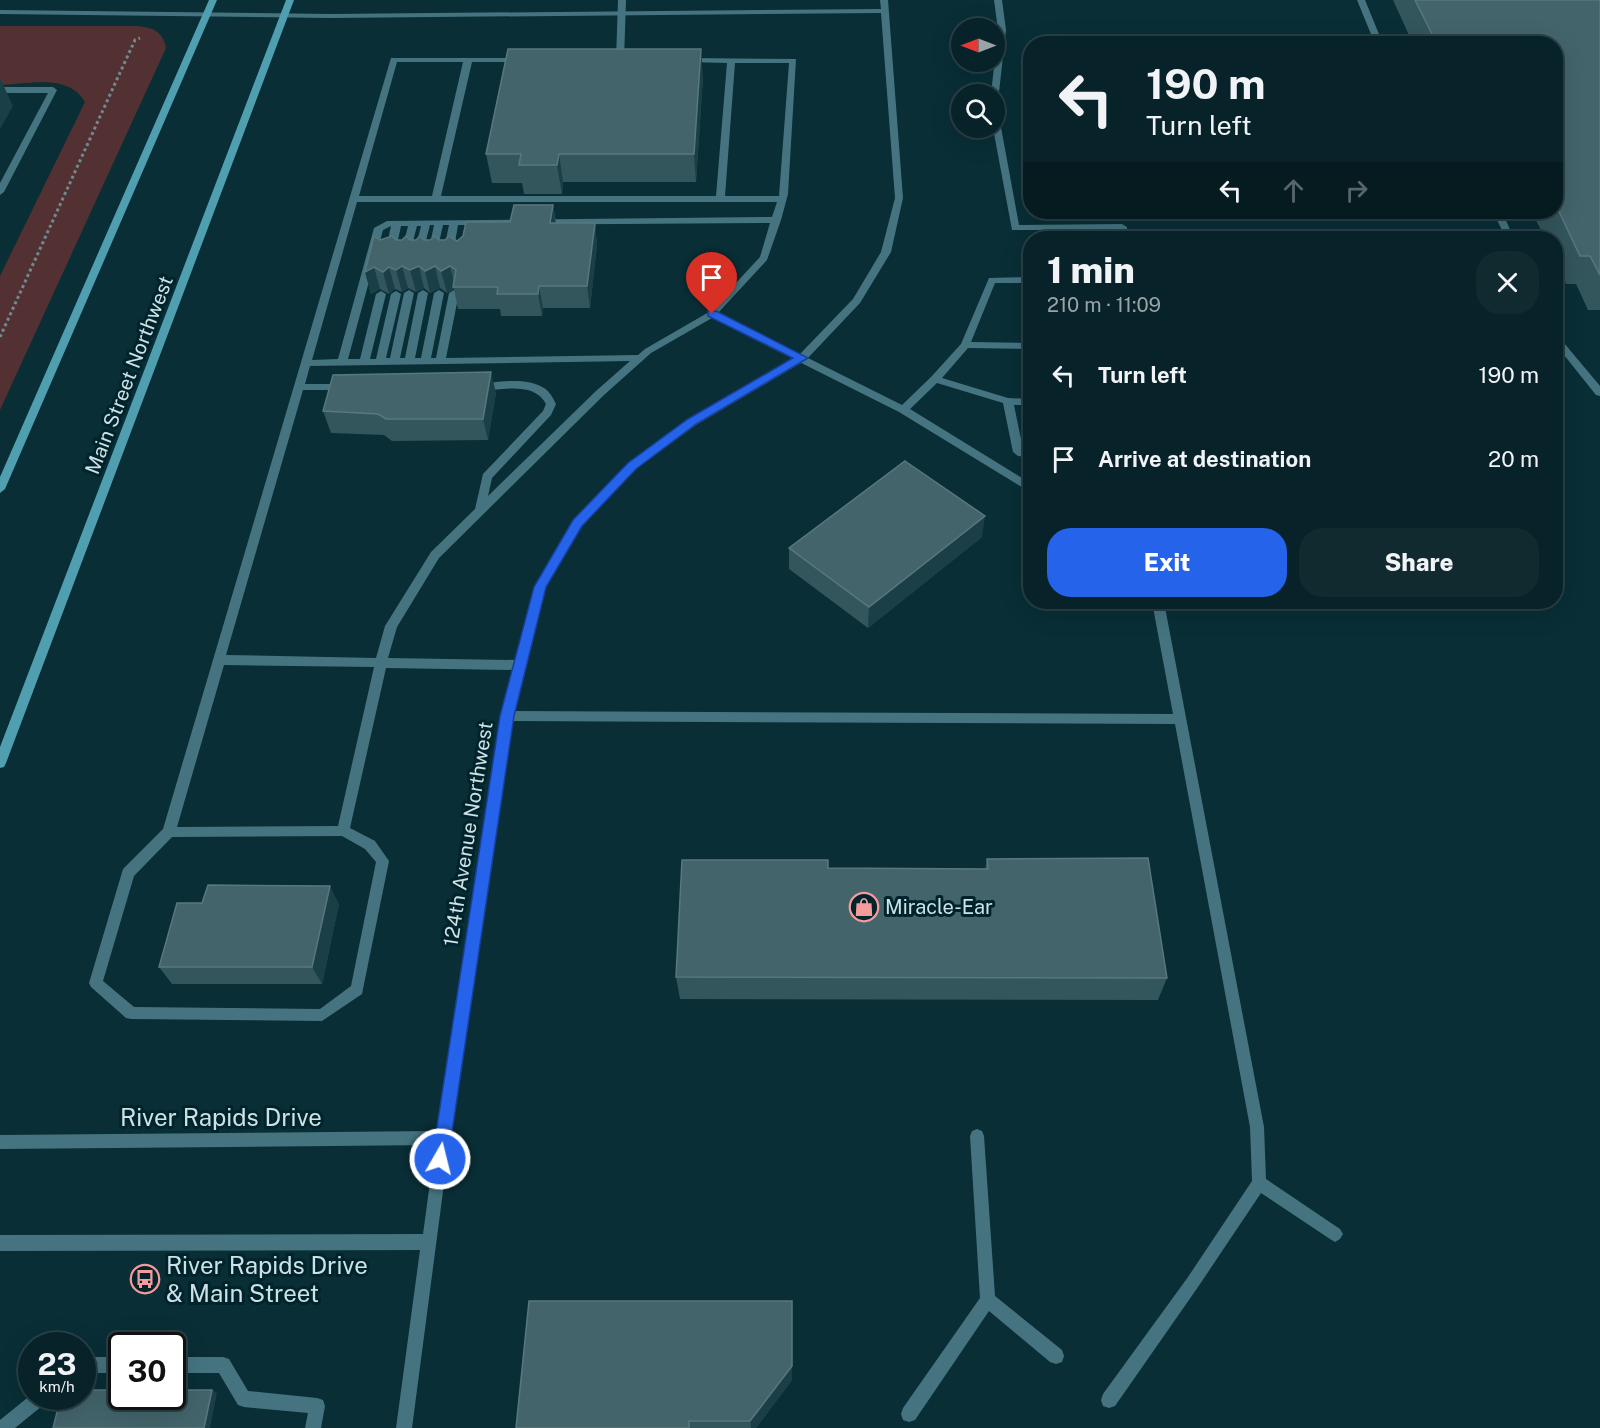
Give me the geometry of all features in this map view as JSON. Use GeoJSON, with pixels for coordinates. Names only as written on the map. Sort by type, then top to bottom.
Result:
{"type":"FeatureCollection","features":[{"type":"Feature","properties":{"kind":"main road"},"geometry":{"type":"LineString","coordinates":[[0,489],[213,0]]}},
{"type":"Feature","properties":{"kind":"main road","name":"Main Street Northwest"},"geometry":{"type":"LineString","coordinates":[[0,763],[290,0]]}},
{"type":"Feature","properties":{"kind":"street"},"geometry":{"type":"LineString","coordinates":[[620,60],[622,0]]}},
{"type":"Feature","properties":{"kind":"street"},"geometry":{"type":"LineString","coordinates":[[996,84],[1002,30],[998,0]]}},
{"type":"Feature","properties":{"kind":"street"},"geometry":{"type":"LineString","coordinates":[[1361,0],[1376,36]]}},
{"type":"Feature","properties":{"kind":"street"},"geometry":{"type":"LineString","coordinates":[[0,12],[285,15],[621,14],[884,6]]}},
{"type":"Feature","properties":{"kind":"street","name":"124th Avenue Northwest"},"geometry":{"type":"LineString","coordinates":[[429,1242],[507,716],[518,665],[540,587],[578,523],[632,466],[692,422],[802,358],[857,302],[886,252],[899,198],[884,6]]}},
{"type":"Feature","properties":{"kind":"street"},"geometry":{"type":"LineString","coordinates":[[169,832],[343,831],[370,845],[383,861],[357,990],[322,1015],[131,1013],[96,983],[128,873],[169,832],[394,60],[538,60]]}},
{"type":"Feature","properties":{"kind":"street"},"geometry":{"type":"LineString","coordinates":[[436,199],[468,60]]}},
{"type":"Feature","properties":{"kind":"street"},"geometry":{"type":"LineString","coordinates":[[343,831],[391,626],[435,555],[600,393],[640,358],[712,314],[765,258],[782,199],[793,61],[675,60]]}},
{"type":"Feature","properties":{"kind":"street"},"geometry":{"type":"LineString","coordinates":[[720,199],[731,61]]}},
{"type":"Feature","properties":{"kind":"street"},"geometry":{"type":"LineString","coordinates":[[0,90],[53,90],[0,192]]}},
{"type":"Feature","properties":{"kind":"street"},"geometry":{"type":"LineString","coordinates":[[999,138],[1015,228],[1122,227],[1123,231]]}},
{"type":"Feature","properties":{"kind":"street"},"geometry":{"type":"LineString","coordinates":[[354,199],[782,199]]}},
{"type":"Feature","properties":{"kind":"street"},"geometry":{"type":"LineString","coordinates":[[342,363],[379,228],[390,223],[454,222],[467,227],[776,220]]}},
{"type":"Feature","properties":{"kind":"street"},"geometry":{"type":"LineString","coordinates":[[447,258],[454,222]]}},
{"type":"Feature","properties":{"kind":"street"},"geometry":{"type":"LineString","coordinates":[[389,258],[398,223]]}},
{"type":"Feature","properties":{"kind":"street"},"geometry":{"type":"LineString","coordinates":[[405,258],[413,223]]}},
{"type":"Feature","properties":{"kind":"street"},"geometry":{"type":"LineString","coordinates":[[418,258],[426,223]]}},
{"type":"Feature","properties":{"kind":"street"},"geometry":{"type":"LineString","coordinates":[[432,258],[439,223]]}},
{"type":"Feature","properties":{"kind":"street"},"geometry":{"type":"LineString","coordinates":[[903,410],[965,345],[992,280],[1023,280]]}},
{"type":"Feature","properties":{"kind":"street"},"geometry":{"type":"LineString","coordinates":[[394,362],[409,293]]}},
{"type":"Feature","properties":{"kind":"street"},"geometry":{"type":"LineString","coordinates":[[409,362],[423,293]]}},
{"type":"Feature","properties":{"kind":"street"},"geometry":{"type":"LineString","coordinates":[[425,361],[439,293]]}},
{"type":"Feature","properties":{"kind":"street"},"geometry":{"type":"LineString","coordinates":[[440,361],[454,293]]}},
{"type":"Feature","properties":{"kind":"street"},"geometry":{"type":"LineString","coordinates":[[364,362],[381,294]]}},
{"type":"Feature","properties":{"kind":"street"},"geometry":{"type":"LineString","coordinates":[[380,362],[396,294]]}},
{"type":"Feature","properties":{"kind":"street"},"geometry":{"type":"LineString","coordinates":[[712,314],[903,410],[1023,484]]}},
{"type":"Feature","properties":{"kind":"street"},"geometry":{"type":"LineString","coordinates":[[965,345],[1023,346]]}},
{"type":"Feature","properties":{"kind":"street"},"geometry":{"type":"LineString","coordinates":[[1563,348],[1600,393]]}},
{"type":"Feature","properties":{"kind":"street"},"geometry":{"type":"LineString","coordinates":[[307,363],[640,358]]}},
{"type":"Feature","properties":{"kind":"street"},"geometry":{"type":"LineString","coordinates":[[935,379],[1008,401],[1023,402]]}},
{"type":"Feature","properties":{"kind":"street"},"geometry":{"type":"LineString","coordinates":[[300,387],[358,387]]}},
{"type":"Feature","properties":{"kind":"street"},"geometry":{"type":"LineString","coordinates":[[464,387],[536,387],[548,394],[551,404],[547,413],[487,477],[480,511]]}},
{"type":"Feature","properties":{"kind":"street"},"geometry":{"type":"LineString","coordinates":[[1008,401],[1018,452],[1023,452]]}},
{"type":"Feature","properties":{"kind":"street"},"geometry":{"type":"LineString","coordinates":[[1109,1400],[1193,1282],[1258,1183],[1257,1127],[1159,609]]}},
{"type":"Feature","properties":{"kind":"street"},"geometry":{"type":"LineString","coordinates":[[220,660],[518,665]]}},
{"type":"Feature","properties":{"kind":"street"},"geometry":{"type":"LineString","coordinates":[[507,716],[1179,719]]}},
{"type":"Feature","properties":{"kind":"street"},"geometry":{"type":"LineString","coordinates":[[909,1414],[988,1300],[977,1136]]}},
{"type":"Feature","properties":{"kind":"street","name":"River Rapids Drive"},"geometry":{"type":"LineString","coordinates":[[0,1142],[443,1138]]}},
{"type":"Feature","properties":{"kind":"street"},"geometry":{"type":"LineString","coordinates":[[1258,1183],[1335,1234]]}},
{"type":"Feature","properties":{"kind":"street"},"geometry":{"type":"LineString","coordinates":[[0,1243],[429,1242],[404,1428]]}},
{"type":"Feature","properties":{"kind":"street"},"geometry":{"type":"LineString","coordinates":[[988,1300],[1056,1356]]}},
{"type":"Feature","properties":{"kind":"street"},"geometry":{"type":"LineString","coordinates":[[186,1365],[223,1365],[244,1399],[317,1406],[313,1428]]}},
{"type":"Feature","properties":{"kind":"street"},"geometry":{"type":"LineString","coordinates":[[3,1428],[24,1410]]}},
{"type":"Feature","properties":{"kind":"path"},"geometry":{"type":"LineString","coordinates":[[0,337],[63,202],[88,137],[135,40],[143,36]]}},
{"type":"Feature","properties":{"kind":"shaded area"},"geometry":{"type":"Polygon","coordinates":[[[0,26],[138,26],[160,34],[166,48],[0,410],[0,276],[85,102],[69,87],[58,84],[35,82],[0,85],[0,26]]]}},
{"type":"Feature","properties":{"kind":"building"},"geometry":{"type":"Polygon","coordinates":[[[1415,0],[1600,0],[1600,275],[1590,256],[1580,256],[1563,219],[1563,36],[1433,36],[1415,0]]]}},
{"type":"Feature","properties":{"kind":"building"},"geometry":{"type":"Polygon","coordinates":[[[508,49],[701,49],[694,154],[559,154],[557,165],[519,165],[521,154],[486,154],[508,49]]]}},
{"type":"Feature","properties":{"kind":"building"},"geometry":{"type":"Polygon","coordinates":[[[514,205],[553,205],[550,223],[595,223],[587,286],[539,286],[538,294],[497,294],[498,287],[453,287],[456,270],[450,266],[441,271],[435,266],[425,271],[419,266],[410,270],[402,266],[396,270],[389,267],[383,272],[374,267],[365,272],[374,236],[380,240],[392,236],[396,240],[402,240],[406,236],[410,240],[416,240],[420,236],[424,240],[430,240],[435,236],[439,240],[445,240],[449,236],[457,241],[463,236],[466,222],[510,222],[514,205]]]}},
{"type":"Feature","properties":{"kind":"building"},"geometry":{"type":"Polygon","coordinates":[[[491,372],[483,419],[386,419],[378,414],[323,411],[333,375],[491,372]]]}},
{"type":"Feature","properties":{"kind":"building"},"geometry":{"type":"Polygon","coordinates":[[[905,461],[985,516],[869,607],[789,548],[905,461]]]}},
{"type":"Feature","properties":{"kind":"building"},"geometry":{"type":"Polygon","coordinates":[[[1148,858],[1167,978],[676,977],[682,860],[828,860],[828,868],[988,869],[987,859],[1148,858]]]}},
{"type":"Feature","properties":{"kind":"building"},"geometry":{"type":"Polygon","coordinates":[[[208,885],[330,886],[312,967],[159,967],[177,903],[202,903],[208,885]]]}},
{"type":"Feature","properties":{"kind":"building"},"geometry":{"type":"Polygon","coordinates":[[[529,1301],[792,1301],[792,1366],[750,1421],[689,1421],[689,1428],[516,1428],[529,1301]]]}},
{"type":"Feature","properties":{"kind":"building"},"geometry":{"type":"Polygon","coordinates":[[[96,1390],[108,1390],[108,1410],[186,1410],[186,1390],[212,1390],[204,1428],[53,1428],[58,1410],[96,1410],[96,1390]]]}},
{"type":"Feature","properties":{"kind":"place","name":"Miracle-Ear"},"geometry":{"type":"Point","coordinates":[864,907]}},
{"type":"Feature","properties":{"kind":"place","name":"River Rapids Drive & Main Street"},"geometry":{"type":"Point","coordinates":[145,1279]}},
{"type":"Feature","properties":{"kind":"route"},"geometry":{"type":"LineString","coordinates":[[440,1159],[507,716],[518,665],[540,587],[578,523],[632,466],[692,422],[802,358],[712,314]]}}]}
